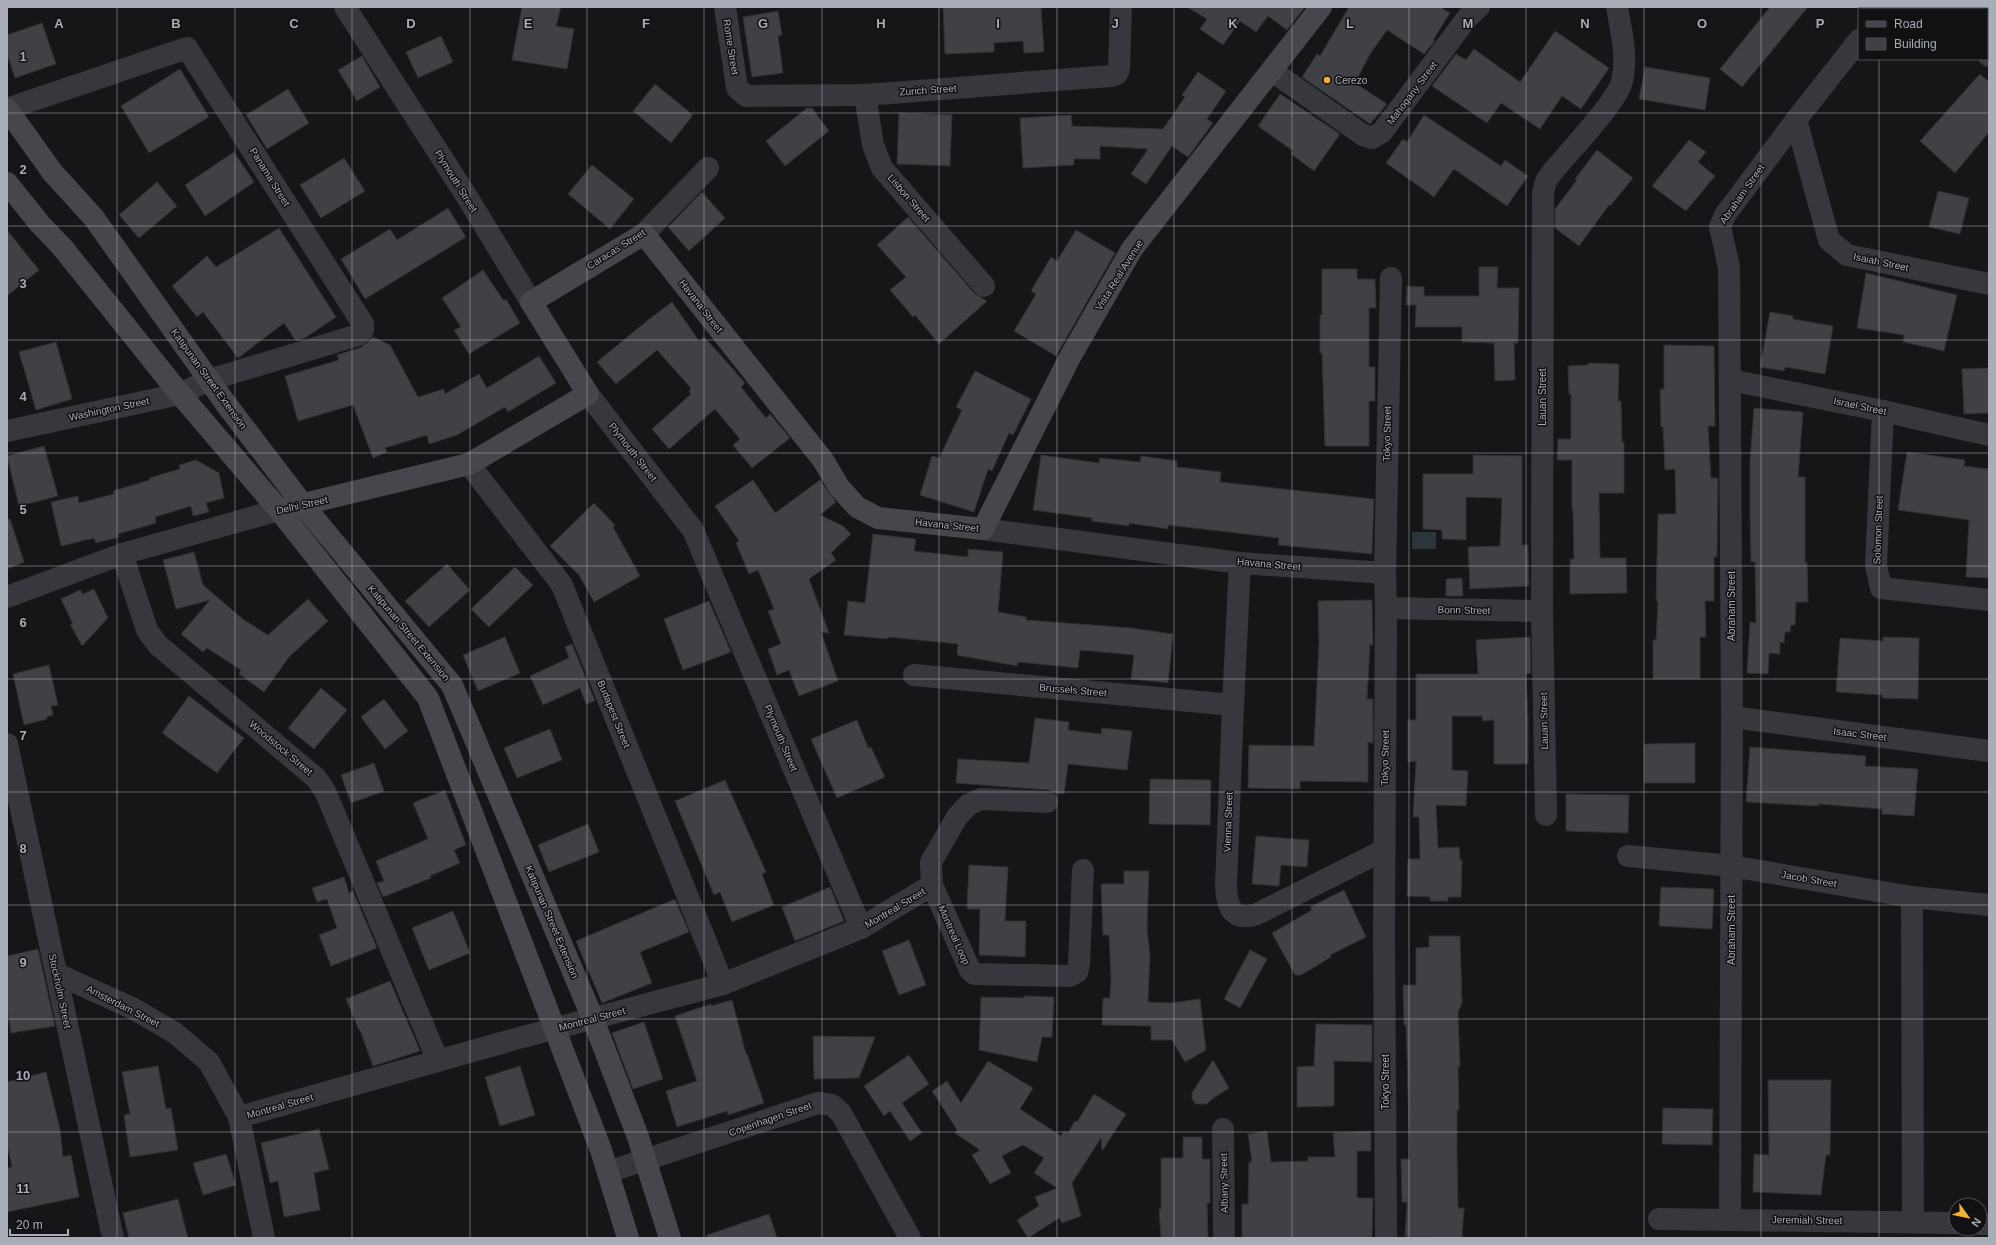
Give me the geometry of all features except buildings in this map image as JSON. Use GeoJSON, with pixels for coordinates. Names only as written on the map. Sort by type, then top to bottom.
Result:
{"type":"FeatureCollection","features":[{"type":"Feature","properties":{"kind":"street","name":"Plymouth Street"},"geometry":{"type":"LineString","coordinates":[[345,7],[469,200],[588,394],[694,530],[861,928]]}},
{"type":"Feature","properties":{"kind":"street","name":"Rome Street"},"geometry":{"type":"LineString","coordinates":[[725,7],[737,88]]}},
{"type":"Feature","properties":{"kind":"street","name":"Zurich Street"},"geometry":{"type":"LineString","coordinates":[[737,88],[746,96],[865,95],[1111,76],[1117,74],[1119,69],[1120,7]]}},
{"type":"Feature","properties":{"kind":"street","name":"Vista Real Avenue"},"geometry":{"type":"LineString","coordinates":[[983,529],[1070,357],[1132,249],[1321,7]]}},
{"type":"Feature","properties":{"kind":"street","name":"Mahogany Street"},"geometry":{"type":"LineString","coordinates":[[1272,71],[1363,135],[1372,138],[1382,132],[1467,18],[1479,7]]}},
{"type":"Feature","properties":{"kind":"street","name":"Lauan Street"},"geometry":{"type":"LineString","coordinates":[[1546,815],[1542,612],[1542,193],[1546,181],[1553,171],[1613,99],[1622,82],[1625,60],[1617,7]]}},
{"type":"Feature","properties":{"kind":"street","name":"Abraham Street"},"geometry":{"type":"LineString","coordinates":[[1730,1219],[1732,718],[1729,267],[1720,227],[1726,215],[1796,120],[1858,41]]}},
{"type":"Feature","properties":{"kind":"street","name":"Panama Street"},"geometry":{"type":"LineString","coordinates":[[7,109],[183,48],[189,49],[363,324],[362,330],[358,335],[209,380]]}},
{"type":"Feature","properties":{"kind":"street","name":"Lisbon Street"},"geometry":{"type":"LineString","coordinates":[[865,95],[873,145],[882,168],[984,286]]}},
{"type":"Feature","properties":{"kind":"street","name":"Katipunan Street Extension"},"geometry":{"type":"LineString","coordinates":[[7,109],[53,173],[94,218],[209,380],[303,505],[452,685],[593,1018],[646,1161],[670,1238]]}},
{"type":"Feature","properties":{"kind":"street","name":"Isaiah Street"},"geometry":{"type":"LineString","coordinates":[[1796,120],[1828,240],[1846,255],[1989,284]]}},
{"type":"Feature","properties":{"kind":"street","name":"Caracas Street"},"geometry":{"type":"LineString","coordinates":[[531,302],[644,234],[708,168]]}},
{"type":"Feature","properties":{"kind":"street"},"geometry":{"type":"LineString","coordinates":[[7,182],[32,214],[62,246],[180,394],[279,510],[428,698],[601,1150],[628,1238]]}},
{"type":"Feature","properties":{"kind":"street","name":"Havana Street"},"geometry":{"type":"LineString","coordinates":[[644,234],[823,460],[839,487],[857,507],[878,518],[983,529],[1240,563],[1385,573]]}},
{"type":"Feature","properties":{"kind":"street","name":"Tokyo Street"},"geometry":{"type":"LineString","coordinates":[[1386,1238],[1384,956],[1385,573],[1391,278]]}},
{"type":"Feature","properties":{"kind":"street","name":"Washington Street"},"geometry":{"type":"LineString","coordinates":[[7,431],[180,394],[209,380]]}},
{"type":"Feature","properties":{"kind":"street","name":"Israel Street"},"geometry":{"type":"LineString","coordinates":[[1730,380],[1883,411],[1989,435]]}},
{"type":"Feature","properties":{"kind":"street","name":"Delhi Street"},"geometry":{"type":"LineString","coordinates":[[7,597],[122,554],[279,510],[469,464],[588,394]]}},
{"type":"Feature","properties":{"kind":"street","name":"Solomon Street"},"geometry":{"type":"LineString","coordinates":[[1883,411],[1876,566],[1881,588],[1989,600]]}},
{"type":"Feature","properties":{"kind":"street","name":"Budapest Street"},"geometry":{"type":"LineString","coordinates":[[469,464],[562,585],[723,984]]}},
{"type":"Feature","properties":{"kind":"street","name":"Woodstock Street"},"geometry":{"type":"LineString","coordinates":[[122,554],[147,630],[158,644],[316,778],[325,791],[438,1061]]}},
{"type":"Feature","properties":{"kind":"street","name":"Vienna Street"},"geometry":{"type":"LineString","coordinates":[[1240,563],[1232,705],[1226,886],[1227,900],[1231,910],[1240,916],[1248,917],[1258,914],[1384,850]]}},
{"type":"Feature","properties":{"kind":"street","name":"Bonn Street"},"geometry":{"type":"LineString","coordinates":[[1386,608],[1542,612]]}},
{"type":"Feature","properties":{"kind":"street","name":"Brussels Street"},"geometry":{"type":"LineString","coordinates":[[914,675],[1232,705]]}},
{"type":"Feature","properties":{"kind":"street","name":"Isaac Street"},"geometry":{"type":"LineString","coordinates":[[1732,718],[1989,751]]}},
{"type":"Feature","properties":{"kind":"street","name":"Stockholm Street"},"geometry":{"type":"LineString","coordinates":[[7,744],[113,1238]]}},
{"type":"Feature","properties":{"kind":"street","name":"Montreal Loop"},"geometry":{"type":"LineString","coordinates":[[1047,802],[981,799],[968,804],[957,817],[931,862],[932,885],[970,970],[974,974],[1070,976],[1077,972],[1079,964],[1083,870]]}},
{"type":"Feature","properties":{"kind":"street","name":"Jacob Street"},"geometry":{"type":"LineString","coordinates":[[1628,856],[1731,866],[1912,897],[1989,905]]}},
{"type":"Feature","properties":{"kind":"street","name":"Montreal Street"},"geometry":{"type":"LineString","coordinates":[[239,1117],[593,1018],[723,984],[861,928],[932,885]]}},
{"type":"Feature","properties":{"kind":"street"},"geometry":{"type":"LineString","coordinates":[[1912,897],[1913,1222]]}},
{"type":"Feature","properties":{"kind":"street","name":"Amsterdam Street"},"geometry":{"type":"LineString","coordinates":[[56,974],[134,1009],[175,1033],[209,1062],[239,1117],[264,1238]]}},
{"type":"Feature","properties":{"kind":"street","name":"Copenhagen Street"},"geometry":{"type":"LineString","coordinates":[[608,1172],[646,1161],[818,1103],[832,1105],[841,1114],[910,1238]]}},
{"type":"Feature","properties":{"kind":"street","name":"Albany Street"},"geometry":{"type":"LineString","coordinates":[[1223,1129],[1224,1238]]}},
{"type":"Feature","properties":{"kind":"street","name":"Jeremiah Street"},"geometry":{"type":"LineString","coordinates":[[1658,1219],[1948,1223]]}},
{"type":"Feature","properties":{"kind":"shaded area"},"geometry":{"type":"Polygon","coordinates":[[[1412,532],[1436,532],[1436,549],[1412,549],[1412,532]]]}},
{"type":"Feature","properties":{"kind":"place","name":"Cerezo"},"geometry":{"type":"Point","coordinates":[1327,80]}}]}
